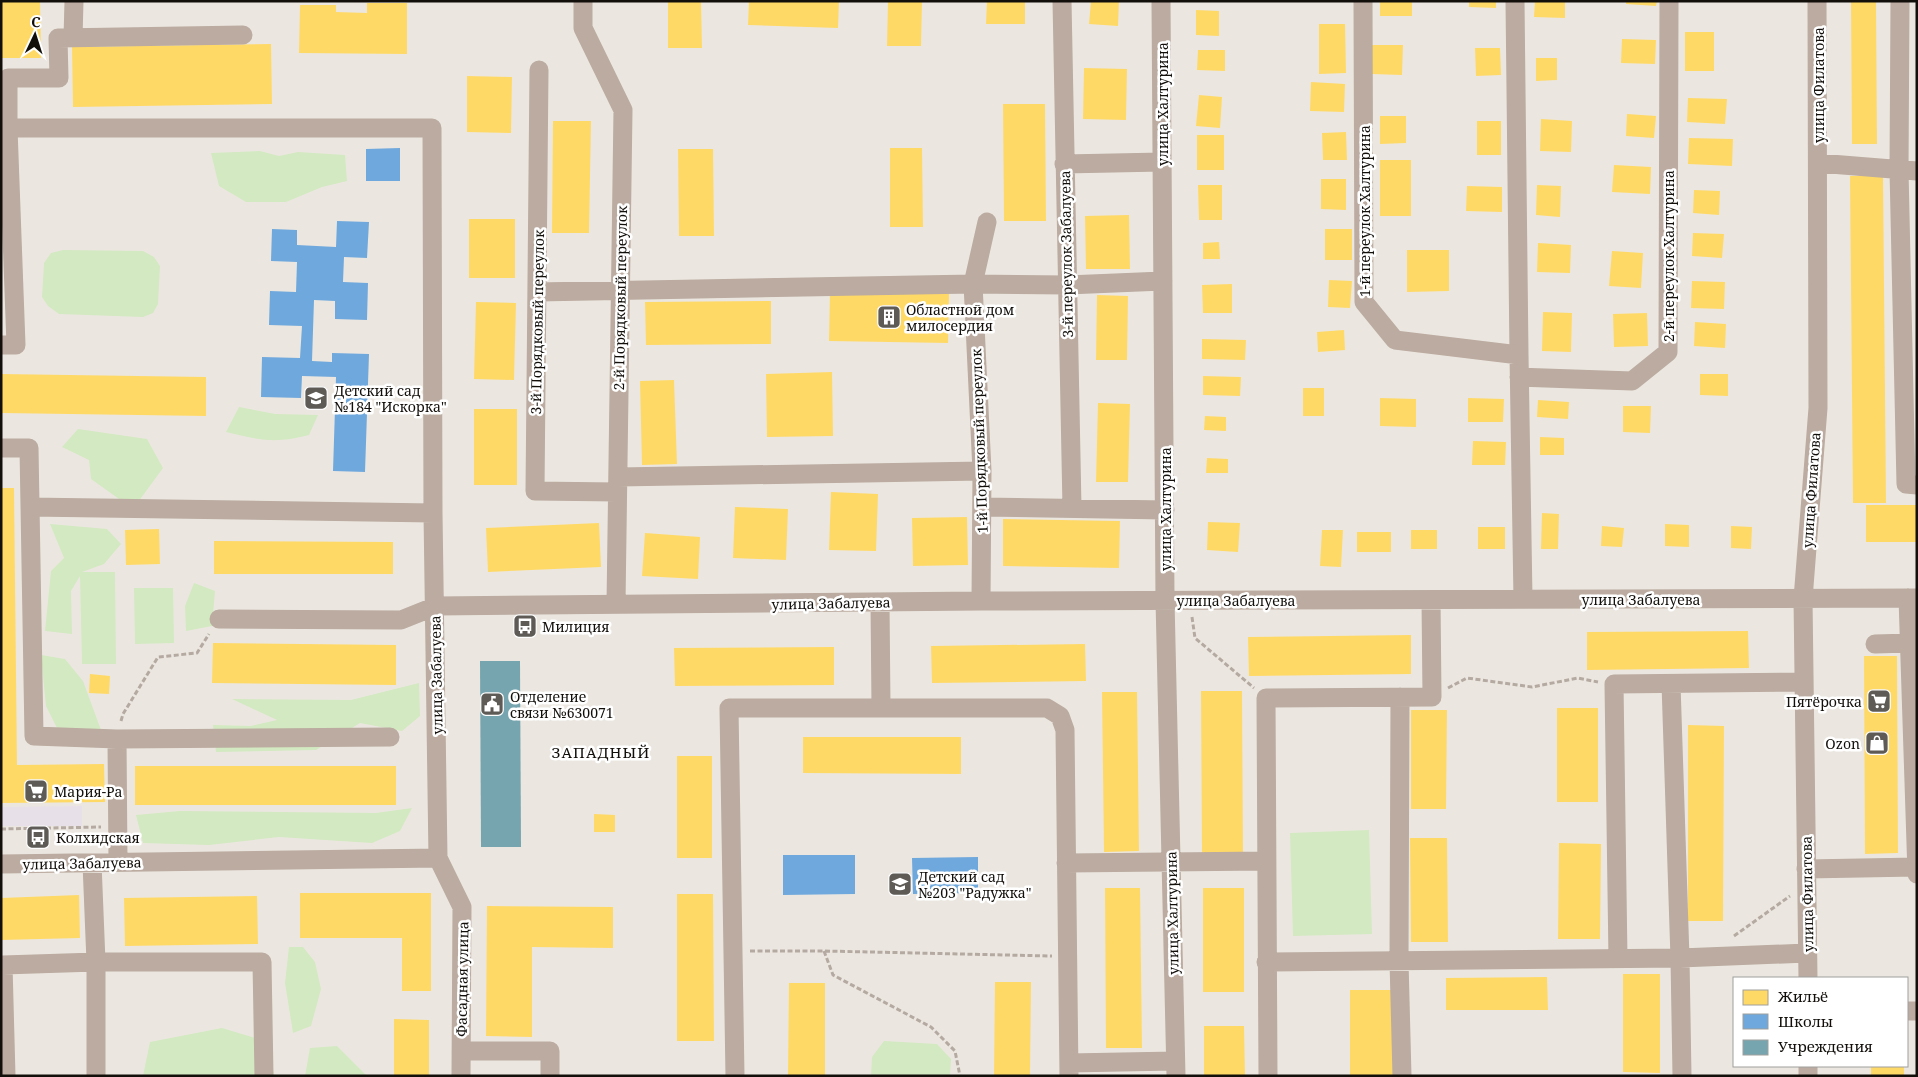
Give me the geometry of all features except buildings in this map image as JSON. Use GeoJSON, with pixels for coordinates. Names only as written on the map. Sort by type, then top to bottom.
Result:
{"type":"FeatureCollection","features":[{"type":"Feature","properties":{"kind":"street"},"geometry":{"type":"LineString","coordinates":[[73,38],[74,1]]}},
{"type":"Feature","properties":{"kind":"street","name":"2-й Порядковый переулок"},"geometry":{"type":"LineString","coordinates":[[583,1],[583,28],[623,110],[616,604]]}},
{"type":"Feature","properties":{"kind":"street","name":"3-й переулок Забалуева"},"geometry":{"type":"LineString","coordinates":[[1062,1],[1072,508]]}},
{"type":"Feature","properties":{"kind":"street","name":"улица Халтурина"},"geometry":{"type":"LineString","coordinates":[[1161,1],[1165,600],[1175,1069]]}},
{"type":"Feature","properties":{"kind":"street","name":"1-й переулок Халтурина"},"geometry":{"type":"LineString","coordinates":[[1364,1],[1364,302],[1394,340],[1518,355]]}},
{"type":"Feature","properties":{"kind":"street"},"geometry":{"type":"LineString","coordinates":[[1515,1],[1522,600]]}},
{"type":"Feature","properties":{"kind":"street","name":"2-й переулок Халтурина"},"geometry":{"type":"LineString","coordinates":[[1520,377],[1632,381],[1668,352],[1669,1]]}},
{"type":"Feature","properties":{"kind":"street","name":"улица Филатова"},"geometry":{"type":"LineString","coordinates":[[1808,977],[1803,599],[1818,408],[1817,1]]}},
{"type":"Feature","properties":{"kind":"street"},"geometry":{"type":"LineString","coordinates":[[1900,1],[1908,170],[1906,484],[1917,484]]}},
{"type":"Feature","properties":{"kind":"street"},"geometry":{"type":"LineString","coordinates":[[1,345],[16,345],[8,78],[59,78],[58,38],[243,35]]}},
{"type":"Feature","properties":{"kind":"street","name":"3-й Порядковый переулок"},"geometry":{"type":"LineString","coordinates":[[539,70],[535,491],[617,484]]}},
{"type":"Feature","properties":{"kind":"street"},"geometry":{"type":"LineString","coordinates":[[8,128],[432,128],[433,513],[436,606],[401,620],[219,618]]}},
{"type":"Feature","properties":{"kind":"street"},"geometry":{"type":"LineString","coordinates":[[1064,164],[1162,162]]}},
{"type":"Feature","properties":{"kind":"street"},"geometry":{"type":"LineString","coordinates":[[1818,163],[1908,170]]}},
{"type":"Feature","properties":{"kind":"street","name":"1-й Порядковый переулок"},"geometry":{"type":"LineString","coordinates":[[981,601],[982,471],[973,284],[987,222]]}},
{"type":"Feature","properties":{"kind":"street"},"geometry":{"type":"LineString","coordinates":[[537,292],[973,284],[1067,285],[1163,281]]}},
{"type":"Feature","properties":{"kind":"street"},"geometry":{"type":"LineString","coordinates":[[1,448],[29,448],[34,736],[117,739],[390,737]]}},
{"type":"Feature","properties":{"kind":"street"},"geometry":{"type":"LineString","coordinates":[[617,484],[982,471]]}},
{"type":"Feature","properties":{"kind":"street"},"geometry":{"type":"LineString","coordinates":[[30,507],[433,513]]}},
{"type":"Feature","properties":{"kind":"street"},"geometry":{"type":"LineString","coordinates":[[982,507],[1165,510]]}},
{"type":"Feature","properties":{"kind":"street"},"geometry":{"type":"LineString","coordinates":[[1806,877],[1916,870],[1910,643],[1912,598]]}},
{"type":"Feature","properties":{"kind":"street","name":"улица Забалуева"},"geometry":{"type":"LineString","coordinates":[[1,864],[438,858],[436,606],[1165,600],[1912,598]]}},
{"type":"Feature","properties":{"kind":"street"},"geometry":{"type":"LineString","coordinates":[[1268,1076],[1266,698],[1432,697],[1431,600]]}},
{"type":"Feature","properties":{"kind":"street"},"geometry":{"type":"LineString","coordinates":[[880,602],[881,707]]}},
{"type":"Feature","properties":{"kind":"street"},"geometry":{"type":"LineString","coordinates":[[1875,644],[1910,643]]}},
{"type":"Feature","properties":{"kind":"street"},"geometry":{"type":"LineString","coordinates":[[1618,958],[1614,684],[1804,682]]}},
{"type":"Feature","properties":{"kind":"street"},"geometry":{"type":"LineString","coordinates":[[1672,684],[1682,1076]]}},
{"type":"Feature","properties":{"kind":"street"},"geometry":{"type":"LineString","coordinates":[[1400,697],[1402,1076]]}},
{"type":"Feature","properties":{"kind":"street"},"geometry":{"type":"LineString","coordinates":[[735,1076],[729,708],[1047,708],[1060,716],[1065,730],[1069,1069],[1175,1069]]}},
{"type":"Feature","properties":{"kind":"street"},"geometry":{"type":"LineString","coordinates":[[117,739],[118,862]]}},
{"type":"Feature","properties":{"kind":"street","name":"Фасадная улица"},"geometry":{"type":"LineString","coordinates":[[438,858],[462,907],[461,1076]]}},
{"type":"Feature","properties":{"kind":"street"},"geometry":{"type":"LineString","coordinates":[[1066,863],[1266,861]]}},
{"type":"Feature","properties":{"kind":"street"},"geometry":{"type":"LineString","coordinates":[[92,863],[96,962],[96,1076]]}},
{"type":"Feature","properties":{"kind":"street"},"geometry":{"type":"LineString","coordinates":[[1266,962],[1680,958],[1807,953]]}},
{"type":"Feature","properties":{"kind":"street"},"geometry":{"type":"LineString","coordinates":[[6,1076],[3,965],[96,962],[262,962],[264,1076]]}},
{"type":"Feature","properties":{"kind":"street"},"geometry":{"type":"LineString","coordinates":[[461,1052],[550,1051],[550,1076]]}},
{"type":"Feature","properties":{"kind":"path"},"geometry":{"type":"LineString","coordinates":[[1190,600],[1195,638],[1266,698]]}},
{"type":"Feature","properties":{"kind":"path"},"geometry":{"type":"LineString","coordinates":[[117,739],[123,714],[158,657],[197,653],[219,618]]}},
{"type":"Feature","properties":{"kind":"path"},"geometry":{"type":"LineString","coordinates":[[1432,697],[1467,678],[1532,687],[1578,678],[1614,684]]}},
{"type":"Feature","properties":{"kind":"path"},"geometry":{"type":"LineString","coordinates":[[1,829],[118,826]]}},
{"type":"Feature","properties":{"kind":"path"},"geometry":{"type":"LineString","coordinates":[[1729,938],[1737,935],[1806,877]]}},
{"type":"Feature","properties":{"kind":"path"},"geometry":{"type":"LineString","coordinates":[[824,950],[833,975],[931,1027],[956,1051],[960,1076]]}},
{"type":"Feature","properties":{"kind":"path"},"geometry":{"type":"LineString","coordinates":[[733,951],[824,950],[1067,956]]}},
{"type":"Feature","properties":{"kind":"shaded area"},"geometry":{"type":"Polygon","coordinates":[[[82,806],[82,826],[1,826],[1,807],[82,806]]]}},
{"type":"Feature","properties":{"kind":"green space"},"geometry":{"type":"Polygon","coordinates":[[[260,151],[279,156],[298,152],[345,155],[347,181],[322,187],[286,202],[246,202],[219,186],[211,153],[260,151]]]}},
{"type":"Feature","properties":{"kind":"green space"},"geometry":{"type":"Polygon","coordinates":[[[63,250],[143,251],[154,257],[160,266],[158,304],[153,313],[143,317],[59,314],[48,306],[42,297],[44,263],[51,253],[63,250]]]}},
{"type":"Feature","properties":{"kind":"green space"},"geometry":{"type":"Polygon","coordinates":[[[239,407],[275,414],[318,415],[309,435],[297,438],[267,440],[226,432],[239,407]]]}},
{"type":"Feature","properties":{"kind":"green space"},"geometry":{"type":"Polygon","coordinates":[[[78,429],[147,439],[163,468],[133,509],[91,479],[89,460],[62,447],[78,429]]]}},
{"type":"Feature","properties":{"kind":"green space"},"geometry":{"type":"Polygon","coordinates":[[[50,524],[107,529],[121,544],[104,564],[82,572],[115,572],[116,664],[82,664],[80,576],[71,591],[72,634],[45,631],[51,571],[64,558],[50,524]]]}},
{"type":"Feature","properties":{"kind":"green space"},"geometry":{"type":"Polygon","coordinates":[[[194,583],[215,591],[212,626],[186,631],[185,606],[194,583]]]}},
{"type":"Feature","properties":{"kind":"green space"},"geometry":{"type":"Polygon","coordinates":[[[134,588],[173,588],[174,643],[135,644],[134,588]]]}},
{"type":"Feature","properties":{"kind":"green space"},"geometry":{"type":"Polygon","coordinates":[[[41,655],[65,659],[83,681],[101,730],[57,728],[46,706],[41,655]]]}},
{"type":"Feature","properties":{"kind":"green space"},"geometry":{"type":"Polygon","coordinates":[[[419,683],[420,716],[402,731],[360,723],[316,750],[216,752],[213,725],[251,726],[277,720],[232,699],[351,700],[419,683]]]}},
{"type":"Feature","properties":{"kind":"green space"},"geometry":{"type":"Polygon","coordinates":[[[412,808],[400,831],[372,843],[279,837],[209,845],[143,843],[136,815],[180,811],[376,813],[412,808]]]}},
{"type":"Feature","properties":{"kind":"green space"},"geometry":{"type":"Polygon","coordinates":[[[1369,830],[1372,934],[1293,936],[1290,833],[1369,830]]]}},
{"type":"Feature","properties":{"kind":"green space"},"geometry":{"type":"Polygon","coordinates":[[[289,947],[303,947],[315,962],[321,989],[311,1026],[293,1033],[285,983],[289,947]]]}},
{"type":"Feature","properties":{"kind":"green space"},"geometry":{"type":"Polygon","coordinates":[[[222,1028],[262,1040],[275,1076],[143,1076],[150,1042],[222,1028]]]}},
{"type":"Feature","properties":{"kind":"green space"},"geometry":{"type":"Polygon","coordinates":[[[884,1041],[937,1044],[951,1059],[950,1076],[871,1076],[872,1057],[884,1041]]]}},
{"type":"Feature","properties":{"kind":"green space"},"geometry":{"type":"Polygon","coordinates":[[[337,1046],[367,1076],[305,1076],[310,1048],[337,1046]]]}},
{"type":"Feature","properties":{"kind":"place","name":"Областной дом милосердия"},"geometry":{"type":"Point","coordinates":[889,317]}},
{"type":"Feature","properties":{"kind":"place","name":"Детский сад №184 \"Искорка\""},"geometry":{"type":"Point","coordinates":[316,398]}},
{"type":"Feature","properties":{"kind":"place","name":"Милиция"},"geometry":{"type":"Point","coordinates":[525,626]}},
{"type":"Feature","properties":{"kind":"place","name":"Пятёрочка"},"geometry":{"type":"Point","coordinates":[1879,701]}},
{"type":"Feature","properties":{"kind":"place","name":"Отделение связи №630071"},"geometry":{"type":"Point","coordinates":[492,704]}},
{"type":"Feature","properties":{"kind":"place","name":"Ozon"},"geometry":{"type":"Point","coordinates":[1877,743]}},
{"type":"Feature","properties":{"kind":"place","name":"Мария-Ра"},"geometry":{"type":"Point","coordinates":[36,791]}},
{"type":"Feature","properties":{"kind":"place","name":"Колхидская"},"geometry":{"type":"Point","coordinates":[38,837]}},
{"type":"Feature","properties":{"kind":"place","name":"Детский сад №203 \"Радужка\""},"geometry":{"type":"Point","coordinates":[900,884]}},
{"type":"Feature","properties":{"kind":"district","name":"ЗАПАДНЫЙ"},"geometry":{"type":"Point","coordinates":[601,752]}}]}
